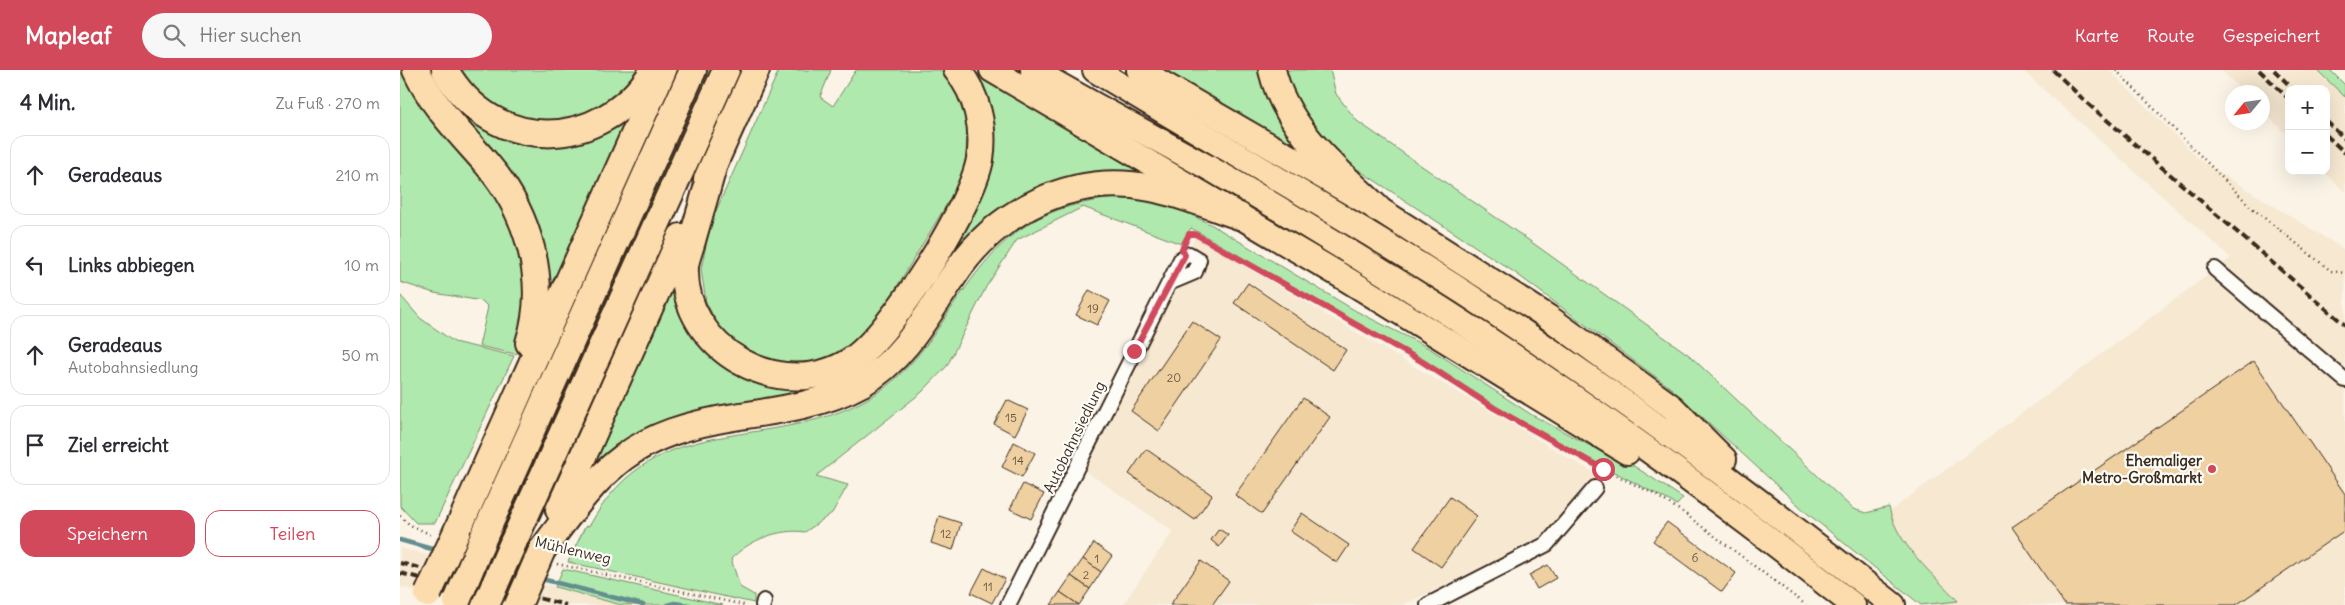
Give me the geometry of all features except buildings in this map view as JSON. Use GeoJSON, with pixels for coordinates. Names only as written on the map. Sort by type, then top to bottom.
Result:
{"type":"FeatureCollection","features":[{"type":"Feature","properties":{"kind":"highway"},"geometry":{"type":"LineString","coordinates":[[416,70],[436,105],[504,186],[526,228],[536,274],[537,302],[534,330],[484,469]]}},
{"type":"Feature","properties":{"kind":"highway"},"geometry":{"type":"LineString","coordinates":[[445,70],[459,91],[487,117],[503,125],[520,130],[559,134],[584,128],[626,104],[642,88],[654,70]]}},
{"type":"Feature","properties":{"kind":"highway"},"geometry":{"type":"LineString","coordinates":[[426,600],[445,533],[484,469],[664,70]]}},
{"type":"Feature","properties":{"kind":"highway"},"geometry":{"type":"LineString","coordinates":[[456,603],[484,536],[693,70]]}},
{"type":"Feature","properties":{"kind":"highway"},"geometry":{"type":"LineString","coordinates":[[486,605],[726,70]]}},
{"type":"Feature","properties":{"kind":"highway"},"geometry":{"type":"LineString","coordinates":[[548,556],[714,164],[756,70]]}},
{"type":"Feature","properties":{"kind":"highway"},"geometry":{"type":"LineString","coordinates":[[714,164],[685,265],[686,283],[698,319],[718,346],[734,359],[750,368],[786,377],[804,377],[834,369],[851,361],[865,350],[892,321],[968,197],[980,160],[982,142],[976,104],[969,87],[957,70]]}},
{"type":"Feature","properties":{"kind":"highway"},"geometry":{"type":"LineString","coordinates":[[992,70],[1338,274],[1670,480],[1729,508]]}},
{"type":"Feature","properties":{"kind":"highway"},"geometry":{"type":"LineString","coordinates":[[1033,70],[1097,108],[1222,175],[1400,283],[1516,357],[1729,508],[1854,605]]}},
{"type":"Feature","properties":{"kind":"highway"},"geometry":{"type":"LineString","coordinates":[[1095,70],[1461,291],[1607,390],[1779,516],[1893,605]]}},
{"type":"Feature","properties":{"kind":"highway"},"geometry":{"type":"LineString","coordinates":[[1139,70],[1376,208],[1548,317],[1672,407],[1779,516]]}},
{"type":"Feature","properties":{"kind":"highway"},"geometry":{"type":"LineString","coordinates":[[1272,70],[1284,101],[1301,131],[1376,208]]}},
{"type":"Feature","properties":{"kind":"highway"},"geometry":{"type":"LineString","coordinates":[[518,605],[598,478],[618,460],[639,446],[661,435],[686,427],[825,400],[864,382],[903,348],[964,260],[979,242],[1001,222],[1037,202],[1077,190],[1101,186],[1132,187],[1157,190],[1239,216]]}},
{"type":"Feature","properties":{"kind":"street","name":"Autobahnsiedlung"},"geometry":{"type":"LineString","coordinates":[[1008,605],[1169,283],[1190,275],[1199,265],[1199,260],[1195,256],[1185,255]]}},
{"type":"Feature","properties":{"kind":"street"},"geometry":{"type":"LineString","coordinates":[[2215,270],[2345,380]]}},
{"type":"Feature","properties":{"kind":"street"},"geometry":{"type":"LineString","coordinates":[[1428,605],[1547,544],[1595,488]]}},
{"type":"Feature","properties":{"kind":"path"},"geometry":{"type":"LineString","coordinates":[[2116,70],[2252,208],[2331,271],[2345,273]]}},
{"type":"Feature","properties":{"kind":"path"},"geometry":{"type":"LineString","coordinates":[[1185,255],[1182,249],[1189,234],[1195,234],[1421,361],[1494,408],[1603,469],[1654,494],[1684,513],[1806,605]]}},
{"type":"Feature","properties":{"kind":"path"},"geometry":{"type":"LineString","coordinates":[[1595,488],[1591,484],[1603,469]]}},
{"type":"Feature","properties":{"kind":"path"},"geometry":{"type":"LineString","coordinates":[[400,516],[416,529],[445,533]]}},
{"type":"Feature","properties":{"kind":"path","name":"Mühlenweg"},"geometry":{"type":"LineString","coordinates":[[548,556],[744,605]]}},
{"type":"Feature","properties":{"kind":"shaded area"},"geometry":{"type":"Polygon","coordinates":[[[2022,70],[2109,70],[2201,161],[2345,250],[2345,605],[1936,605],[1850,541],[2231,258],[2022,70]]]}},
{"type":"Feature","properties":{"kind":"shaded area"},"geometry":{"type":"Polygon","coordinates":[[[2221,70],[2317,70],[2345,97],[2345,192],[2328,175],[2330,175],[2330,85],[2285,85],[2285,133],[2270,118],[2270,85],[2237,85],[2221,70]]]}},
{"type":"Feature","properties":{"kind":"shaded area"},"geometry":{"type":"Polygon","coordinates":[[[1195,237],[1601,477],[1555,532],[1403,605],[1123,605],[1173,531],[1081,468],[1195,237]]]}},
{"type":"Feature","properties":{"kind":"shaded area"},"geometry":{"type":"Polygon","coordinates":[[[400,548],[621,605],[475,605],[400,587],[400,548]]]}},
{"type":"Feature","properties":{"kind":"green space"},"geometry":{"type":"Polygon","coordinates":[[[400,70],[406,70],[499,193],[528,270],[522,351],[515,354],[479,346],[488,307],[482,301],[434,293],[400,282],[400,70]]]}},
{"type":"Feature","properties":{"kind":"green space"},"geometry":{"type":"Polygon","coordinates":[[[425,70],[435,70],[504,132],[634,113],[550,300],[547,285],[425,70]]]}},
{"type":"Feature","properties":{"kind":"green space"},"geometry":{"type":"Polygon","coordinates":[[[456,70],[644,70],[617,101],[570,125],[491,113],[456,70]]]}},
{"type":"Feature","properties":{"kind":"green space"},"geometry":{"type":"Polygon","coordinates":[[[703,70],[714,70],[504,541],[493,538],[703,70]]]}},
{"type":"Feature","properties":{"kind":"green space"},"geometry":{"type":"Polygon","coordinates":[[[779,70],[831,70],[820,97],[833,106],[856,70],[940,70],[955,91],[967,122],[966,157],[959,184],[879,316],[861,338],[827,360],[788,366],[751,353],[722,333],[706,302],[701,269],[711,222],[779,70]]]}},
{"type":"Feature","properties":{"kind":"green space"},"geometry":{"type":"Polygon","coordinates":[[[972,70],[1152,176],[1052,184],[888,352],[845,383],[733,409],[580,491],[673,275],[706,344],[834,376],[970,205],[972,70]]]}},
{"type":"Feature","properties":{"kind":"green space"},"geometry":{"type":"Polygon","coordinates":[[[1157,70],[1262,70],[1309,155],[1157,70]]]}},
{"type":"Feature","properties":{"kind":"green space"},"geometry":{"type":"Polygon","coordinates":[[[1283,70],[1330,70],[1336,94],[1357,121],[1537,246],[1689,355],[1853,509],[1866,513],[1889,507],[1893,521],[1907,546],[1958,601],[1921,605],[1808,514],[1672,389],[1514,272],[1342,159],[1299,109],[1283,70]]]}},
{"type":"Feature","properties":{"kind":"green space"},"geometry":{"type":"Polygon","coordinates":[[[2317,70],[2330,70],[2345,85],[2345,97],[2317,70]]]}},
{"type":"Feature","properties":{"kind":"green space"},"geometry":{"type":"Polygon","coordinates":[[[1116,198],[1148,201],[1181,210],[1212,225],[1356,311],[1429,348],[1532,415],[1619,461],[1623,459],[1683,498],[1677,505],[1540,433],[1421,358],[1357,324],[1191,228],[1181,244],[1083,207],[1017,240],[986,287],[947,366],[922,392],[816,476],[848,485],[832,513],[805,532],[785,532],[765,537],[747,546],[731,559],[740,587],[754,595],[754,603],[568,562],[585,527],[590,525],[617,488],[647,463],[681,447],[716,438],[792,425],[830,415],[867,399],[891,383],[911,363],[929,341],[979,270],[996,250],[1014,234],[1034,221],[1057,210],[1116,198]]]}},
{"type":"Feature","properties":{"kind":"green space"},"geometry":{"type":"Polygon","coordinates":[[[400,295],[420,318],[454,342],[514,356],[435,523],[416,523],[400,506],[400,295]]]}},
{"type":"Feature","properties":{"kind":"green space"},"geometry":{"type":"Polygon","coordinates":[[[563,569],[723,605],[621,605],[555,587],[563,569]]]}},
{"type":"Feature","properties":{"kind":"waterway"},"geometry":{"type":"LineString","coordinates":[[400,540],[439,551]]}},
{"type":"Feature","properties":{"kind":"waterway"},"geometry":{"type":"LineString","coordinates":[[538,578],[643,605]]}},
{"type":"Feature","properties":{"kind":"waterway"},"geometry":{"type":"LineString","coordinates":[[668,605],[674,603],[689,605]]}},
{"type":"Feature","properties":{"kind":"railway"},"geometry":{"type":"LineString","coordinates":[[2053,70],[2087,103],[2345,325]]}},
{"type":"Feature","properties":{"kind":"railway"},"geometry":{"type":"LineString","coordinates":[[2259,70],[2285,95]]}},
{"type":"Feature","properties":{"kind":"railway"},"geometry":{"type":"LineString","coordinates":[[2274,70],[2289,85]]}},
{"type":"Feature","properties":{"kind":"railway"},"geometry":{"type":"LineString","coordinates":[[2330,125],[2345,139]]}},
{"type":"Feature","properties":{"kind":"railway"},"geometry":{"type":"LineString","coordinates":[[2330,139],[2345,153]]}},
{"type":"Feature","properties":{"kind":"railway"},"geometry":{"type":"LineString","coordinates":[[400,563],[566,605]]}},
{"type":"Feature","properties":{"kind":"railway"},"geometry":{"type":"LineString","coordinates":[[400,573],[528,605]]}},
{"type":"Feature","properties":{"kind":"place","name":"Ehemaliger Metro-Großmarkt"},"geometry":{"type":"Point","coordinates":[2212,469]}},
{"type":"Feature","properties":{"kind":"route"},"geometry":{"type":"LineString","coordinates":[[1134,351],[1181,258],[1185,255],[1182,249],[1189,234],[1195,234],[1352,324],[1421,361],[1559,447],[1603,469]]}}]}
